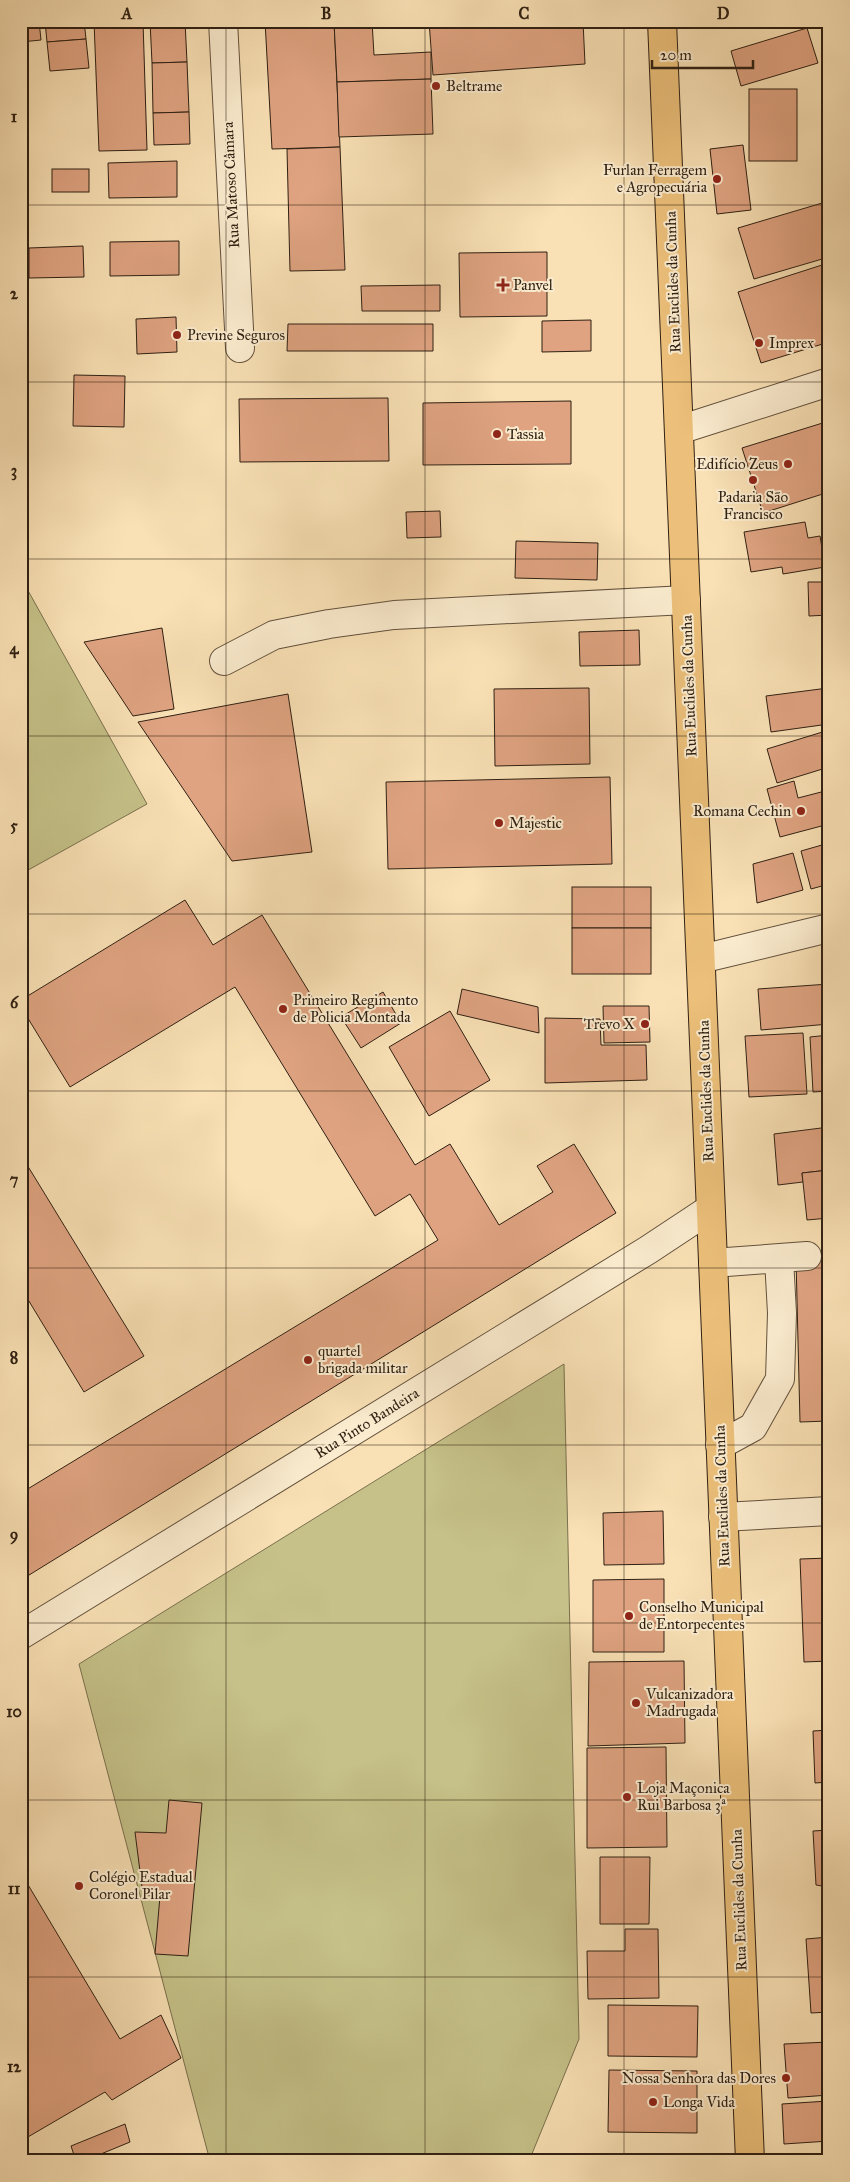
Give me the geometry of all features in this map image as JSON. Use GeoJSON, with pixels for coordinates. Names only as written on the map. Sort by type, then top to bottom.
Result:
{"type":"FeatureCollection","features":[{"type":"Feature","properties":{"kind":"main road","name":"Rua Euclides da Cunha"},"geometry":{"type":"LineString","coordinates":[[662,21],[750,2161]]}},
{"type":"Feature","properties":{"kind":"street","name":"Rua Matoso Câmara"},"geometry":{"type":"LineString","coordinates":[[223,21],[240,348]]}},
{"type":"Feature","properties":{"kind":"street"},"geometry":{"type":"LineString","coordinates":[[679,430],[829,382]]}},
{"type":"Feature","properties":{"kind":"street"},"geometry":{"type":"LineString","coordinates":[[224,661],[274,635],[329,624],[394,615],[686,600]]}},
{"type":"Feature","properties":{"kind":"street"},"geometry":{"type":"LineString","coordinates":[[701,959],[829,928]]}},
{"type":"Feature","properties":{"kind":"street","name":"Rua Pinto Bandeira"},"geometry":{"type":"LineString","coordinates":[[21,1634],[631,1260],[710,1208]]}},
{"type":"Feature","properties":{"kind":"street"},"geometry":{"type":"LineString","coordinates":[[713,1263],[807,1256]]}},
{"type":"Feature","properties":{"kind":"street"},"geometry":{"type":"LineString","coordinates":[[720,1445],[753,1427],[780,1379],[782,1313],[779,1259]]}},
{"type":"Feature","properties":{"kind":"street"},"geometry":{"type":"LineString","coordinates":[[723,1517],[829,1511]]}},
{"type":"Feature","properties":{"kind":"shaded area"},"geometry":{"type":"Polygon","coordinates":[[[21,578],[147,804],[21,874],[21,578]]]}},
{"type":"Feature","properties":{"kind":"shaded area"},"geometry":{"type":"Polygon","coordinates":[[[564,1364],[579,2039],[529,2161],[210,2161],[79,1664],[564,1364]]]}},
{"type":"Feature","properties":{"kind":"building"},"geometry":{"type":"Polygon","coordinates":[[[21,21],[39,21],[41,40],[21,42],[21,21]]]}},
{"type":"Feature","properties":{"kind":"building"},"geometry":{"type":"Polygon","coordinates":[[[45,21],[84,21],[86,39],[47,42],[45,21]]]}},
{"type":"Feature","properties":{"kind":"building"},"geometry":{"type":"Polygon","coordinates":[[[94,21],[143,21],[147,150],[99,151],[94,21]]]}},
{"type":"Feature","properties":{"kind":"building"},"geometry":{"type":"Polygon","coordinates":[[[150,21],[185,21],[187,62],[152,63],[150,21]]]}},
{"type":"Feature","properties":{"kind":"building"},"geometry":{"type":"Polygon","coordinates":[[[265,21],[334,21],[340,147],[272,149],[265,21]]]}},
{"type":"Feature","properties":{"kind":"building"},"geometry":{"type":"Polygon","coordinates":[[[372,21],[374,55],[431,52],[431,79],[337,82],[334,22],[372,21]]]}},
{"type":"Feature","properties":{"kind":"building"},"geometry":{"type":"Polygon","coordinates":[[[429,21],[583,21],[585,64],[433,75],[429,21]]]}},
{"type":"Feature","properties":{"kind":"building"},"geometry":{"type":"Polygon","coordinates":[[[807,28],[818,63],[741,86],[731,51],[807,28]]]}},
{"type":"Feature","properties":{"kind":"building"},"geometry":{"type":"Polygon","coordinates":[[[86,39],[89,68],[50,71],[47,42],[86,39]]]}},
{"type":"Feature","properties":{"kind":"building"},"geometry":{"type":"Polygon","coordinates":[[[187,62],[189,112],[153,113],[152,63],[187,62]]]}},
{"type":"Feature","properties":{"kind":"building"},"geometry":{"type":"Polygon","coordinates":[[[431,79],[433,134],[339,137],[337,82],[431,79]]]}},
{"type":"Feature","properties":{"kind":"building"},"geometry":{"type":"Polygon","coordinates":[[[749,89],[797,89],[797,161],[749,161],[749,89]]]}},
{"type":"Feature","properties":{"kind":"building"},"geometry":{"type":"Polygon","coordinates":[[[189,112],[190,144],[154,145],[153,113],[189,112]]]}},
{"type":"Feature","properties":{"kind":"building"},"geometry":{"type":"Polygon","coordinates":[[[743,145],[751,210],[717,214],[710,149],[743,145]]]}},
{"type":"Feature","properties":{"kind":"building"},"geometry":{"type":"Polygon","coordinates":[[[340,147],[345,270],[290,271],[287,149],[340,147]]]}},
{"type":"Feature","properties":{"kind":"building"},"geometry":{"type":"Polygon","coordinates":[[[177,161],[177,197],[109,198],[108,163],[177,161]]]}},
{"type":"Feature","properties":{"kind":"building"},"geometry":{"type":"Polygon","coordinates":[[[52,169],[89,169],[89,192],[52,192],[52,169]]]}},
{"type":"Feature","properties":{"kind":"building"},"geometry":{"type":"Polygon","coordinates":[[[829,201],[829,257],[754,279],[738,228],[829,201]]]}},
{"type":"Feature","properties":{"kind":"building"},"geometry":{"type":"Polygon","coordinates":[[[179,241],[179,275],[110,276],[110,242],[179,241]]]}},
{"type":"Feature","properties":{"kind":"building"},"geometry":{"type":"Polygon","coordinates":[[[83,246],[84,277],[29,278],[29,248],[83,246]]]}},
{"type":"Feature","properties":{"kind":"building","name":"Panvel"},"geometry":{"type":"Polygon","coordinates":[[[547,252],[547,316],[460,317],[459,253],[547,252]]]}},
{"type":"Feature","properties":{"kind":"building"},"geometry":{"type":"Polygon","coordinates":[[[822,265],[829,286],[829,342],[761,363],[738,292],[822,265]]]}},
{"type":"Feature","properties":{"kind":"building"},"geometry":{"type":"Polygon","coordinates":[[[440,285],[440,311],[362,311],[361,286],[440,285]]]}},
{"type":"Feature","properties":{"kind":"building"},"geometry":{"type":"Polygon","coordinates":[[[176,317],[177,352],[137,354],[136,319],[176,317]]]}},
{"type":"Feature","properties":{"kind":"building"},"geometry":{"type":"Polygon","coordinates":[[[591,320],[591,351],[542,352],[542,321],[591,320]]]}},
{"type":"Feature","properties":{"kind":"building"},"geometry":{"type":"Polygon","coordinates":[[[288,324],[433,324],[433,351],[287,351],[288,324]]]}},
{"type":"Feature","properties":{"kind":"building"},"geometry":{"type":"Polygon","coordinates":[[[74,375],[125,376],[124,427],[73,426],[74,375]]]}},
{"type":"Feature","properties":{"kind":"building"},"geometry":{"type":"Polygon","coordinates":[[[388,398],[389,461],[240,462],[239,399],[388,398]]]}},
{"type":"Feature","properties":{"kind":"building","name":"Tassia"},"geometry":{"type":"Polygon","coordinates":[[[571,401],[571,464],[423,465],[423,403],[571,401]]]}},
{"type":"Feature","properties":{"kind":"building","name":"Edifício Zeus"},"geometry":{"type":"Polygon","coordinates":[[[829,421],[829,492],[763,513],[742,448],[829,421]]]}},
{"type":"Feature","properties":{"kind":"building"},"geometry":{"type":"Polygon","coordinates":[[[440,511],[441,537],[407,538],[406,512],[440,511]]]}},
{"type":"Feature","properties":{"kind":"building"},"geometry":{"type":"Polygon","coordinates":[[[805,522],[808,538],[820,536],[825,567],[783,574],[782,567],[751,572],[744,532],[805,522]]]}},
{"type":"Feature","properties":{"kind":"building"},"geometry":{"type":"Polygon","coordinates":[[[516,541],[598,543],[597,580],[515,578],[516,541]]]}},
{"type":"Feature","properties":{"kind":"building"},"geometry":{"type":"Polygon","coordinates":[[[808,582],[829,582],[829,615],[809,616],[808,582]]]}},
{"type":"Feature","properties":{"kind":"building"},"geometry":{"type":"Polygon","coordinates":[[[162,628],[174,709],[133,716],[84,642],[162,628]]]}},
{"type":"Feature","properties":{"kind":"building"},"geometry":{"type":"Polygon","coordinates":[[[639,630],[640,665],[580,666],[579,632],[639,630]]]}},
{"type":"Feature","properties":{"kind":"building"},"geometry":{"type":"Polygon","coordinates":[[[589,688],[590,764],[495,766],[494,689],[589,688]]]}},
{"type":"Feature","properties":{"kind":"building"},"geometry":{"type":"Polygon","coordinates":[[[828,688],[829,724],[771,732],[766,696],[828,688]]]}},
{"type":"Feature","properties":{"kind":"building"},"geometry":{"type":"Polygon","coordinates":[[[288,694],[312,852],[232,861],[138,722],[288,694]]]}},
{"type":"Feature","properties":{"kind":"building"},"geometry":{"type":"Polygon","coordinates":[[[829,730],[829,767],[777,783],[767,749],[829,730]]]}},
{"type":"Feature","properties":{"kind":"building","name":"Majestic"},"geometry":{"type":"Polygon","coordinates":[[[610,777],[612,864],[388,869],[386,782],[610,777]]]}},
{"type":"Feature","properties":{"kind":"building","name":"Romana Cechin"},"geometry":{"type":"Polygon","coordinates":[[[794,781],[798,798],[829,790],[829,824],[780,837],[767,789],[794,781]]]}},
{"type":"Feature","properties":{"kind":"building"},"geometry":{"type":"Polygon","coordinates":[[[829,843],[829,884],[811,889],[801,851],[829,843]]]}},
{"type":"Feature","properties":{"kind":"building"},"geometry":{"type":"Polygon","coordinates":[[[793,853],[803,890],[757,903],[753,864],[793,853]]]}},
{"type":"Feature","properties":{"kind":"building"},"geometry":{"type":"Polygon","coordinates":[[[572,887],[651,887],[651,928],[572,928],[572,887]]]}},
{"type":"Feature","properties":{"kind":"building","name":"quartel brigada militar"},"geometry":{"type":"Polygon","coordinates":[[[185,900],[213,945],[262,915],[415,1165],[450,1144],[499,1225],[553,1192],[537,1166],[574,1144],[616,1213],[21,1580],[21,1493],[438,1240],[410,1194],[375,1216],[235,987],[70,1087],[21,1007],[21,1000],[185,900]]]}},
{"type":"Feature","properties":{"kind":"building"},"geometry":{"type":"Polygon","coordinates":[[[572,928],[651,928],[651,974],[572,974],[572,928]]]}},
{"type":"Feature","properties":{"kind":"building"},"geometry":{"type":"Polygon","coordinates":[[[829,984],[829,1024],[761,1030],[758,989],[829,984]]]}},
{"type":"Feature","properties":{"kind":"building"},"geometry":{"type":"Polygon","coordinates":[[[462,989],[538,1007],[539,1033],[457,1014],[462,989]]]}},
{"type":"Feature","properties":{"kind":"building"},"geometry":{"type":"Polygon","coordinates":[[[383,992],[401,1023],[361,1048],[341,1017],[383,992]]]}},
{"type":"Feature","properties":{"kind":"building"},"geometry":{"type":"Polygon","coordinates":[[[603,1006],[649,1006],[650,1042],[604,1043],[603,1006]]]}},
{"type":"Feature","properties":{"kind":"building"},"geometry":{"type":"Polygon","coordinates":[[[450,1011],[490,1080],[429,1116],[389,1047],[450,1011]]]}},
{"type":"Feature","properties":{"kind":"building"},"geometry":{"type":"Polygon","coordinates":[[[545,1018],[600,1019],[601,1045],[646,1045],[647,1080],[545,1083],[545,1018]]]}},
{"type":"Feature","properties":{"kind":"building"},"geometry":{"type":"Polygon","coordinates":[[[803,1033],[807,1094],[749,1097],[745,1036],[803,1033]]]}},
{"type":"Feature","properties":{"kind":"building"},"geometry":{"type":"Polygon","coordinates":[[[829,1035],[829,1091],[813,1092],[810,1037],[829,1035]]]}},
{"type":"Feature","properties":{"kind":"building"},"geometry":{"type":"Polygon","coordinates":[[[829,1127],[829,1170],[802,1173],[803,1182],[778,1185],[774,1134],[829,1127]]]}},
{"type":"Feature","properties":{"kind":"building"},"geometry":{"type":"Polygon","coordinates":[[[21,1155],[144,1356],[84,1392],[21,1288],[21,1155]]]}},
{"type":"Feature","properties":{"kind":"building"},"geometry":{"type":"Polygon","coordinates":[[[829,1170],[829,1218],[807,1220],[802,1173],[829,1170]]]}},
{"type":"Feature","properties":{"kind":"building"},"geometry":{"type":"Polygon","coordinates":[[[796,1259],[829,1259],[829,1421],[800,1422],[796,1259]]]}},
{"type":"Feature","properties":{"kind":"building"},"geometry":{"type":"Polygon","coordinates":[[[663,1511],[664,1564],[604,1565],[603,1513],[663,1511]]]}},
{"type":"Feature","properties":{"kind":"building"},"geometry":{"type":"Polygon","coordinates":[[[829,1558],[829,1661],[804,1662],[800,1559],[829,1558]]]}},
{"type":"Feature","properties":{"kind":"building","name":"Conselho Municipal de Entorpecentes"},"geometry":{"type":"Polygon","coordinates":[[[664,1579],[664,1652],[593,1652],[593,1580],[664,1579]]]}},
{"type":"Feature","properties":{"kind":"building","name":"Vulcanizadora Madrugada"},"geometry":{"type":"Polygon","coordinates":[[[684,1661],[685,1743],[588,1746],[589,1662],[684,1661]]]}},
{"type":"Feature","properties":{"kind":"building"},"geometry":{"type":"Polygon","coordinates":[[[829,1730],[829,1782],[815,1783],[813,1731],[829,1730]]]}},
{"type":"Feature","properties":{"kind":"building","name":"Loja Maçonica Rui Barbosa 3ª"},"geometry":{"type":"Polygon","coordinates":[[[666,1747],[667,1847],[587,1848],[587,1748],[666,1747]]]}},
{"type":"Feature","properties":{"kind":"building"},"geometry":{"type":"Polygon","coordinates":[[[169,1800],[202,1803],[188,1956],[155,1954],[160,1896],[143,1895],[135,1832],[166,1833],[169,1800]]]}},
{"type":"Feature","properties":{"kind":"building"},"geometry":{"type":"Polygon","coordinates":[[[829,1830],[828,1887],[816,1885],[813,1831],[829,1830]]]}},
{"type":"Feature","properties":{"kind":"building"},"geometry":{"type":"Polygon","coordinates":[[[600,1857],[650,1857],[649,1924],[600,1924],[600,1857]]]}},
{"type":"Feature","properties":{"kind":"building"},"geometry":{"type":"Polygon","coordinates":[[[21,1873],[120,2039],[161,2015],[181,2058],[112,2100],[105,2092],[21,2141],[21,1873]]]}},
{"type":"Feature","properties":{"kind":"building"},"geometry":{"type":"Polygon","coordinates":[[[625,1929],[658,1929],[659,1998],[588,1999],[587,1951],[625,1951],[625,1929]]]}},
{"type":"Feature","properties":{"kind":"building"},"geometry":{"type":"Polygon","coordinates":[[[829,1937],[829,2012],[811,2013],[806,1939],[829,1937]]]}},
{"type":"Feature","properties":{"kind":"building"},"geometry":{"type":"Polygon","coordinates":[[[608,2005],[698,2006],[697,2057],[608,2056],[608,2005]]]}},
{"type":"Feature","properties":{"kind":"building"},"geometry":{"type":"Polygon","coordinates":[[[829,2042],[829,2095],[788,2098],[784,2044],[829,2042]]]}},
{"type":"Feature","properties":{"kind":"building","name":"Longa Vida"},"geometry":{"type":"Polygon","coordinates":[[[609,2070],[697,2071],[697,2133],[608,2132],[609,2070]]]}},
{"type":"Feature","properties":{"kind":"building"},"geometry":{"type":"Polygon","coordinates":[[[828,2101],[829,2141],[784,2144],[782,2104],[828,2101]]]}},
{"type":"Feature","properties":{"kind":"building"},"geometry":{"type":"Polygon","coordinates":[[[125,2124],[130,2142],[84,2161],[76,2161],[71,2146],[125,2124]]]}},
{"type":"Feature","properties":{"kind":"place","name":"Beltrame"},"geometry":{"type":"Point","coordinates":[436,86]}},
{"type":"Feature","properties":{"kind":"place","name":"Furlan Ferragem e Agropecuária"},"geometry":{"type":"Point","coordinates":[717,179]}},
{"type":"Feature","properties":{"kind":"place","name":"Panvel"},"geometry":{"type":"Point","coordinates":[503,285]}},
{"type":"Feature","properties":{"kind":"place","name":"Previne Seguros"},"geometry":{"type":"Point","coordinates":[177,335]}},
{"type":"Feature","properties":{"kind":"place","name":"Imprex"},"geometry":{"type":"Point","coordinates":[759,343]}},
{"type":"Feature","properties":{"kind":"place","name":"Tassia"},"geometry":{"type":"Point","coordinates":[497,434]}},
{"type":"Feature","properties":{"kind":"place","name":"Edifício Zeus"},"geometry":{"type":"Point","coordinates":[788,464]}},
{"type":"Feature","properties":{"kind":"place","name":"Padaria São Francisco"},"geometry":{"type":"Point","coordinates":[753,480]}},
{"type":"Feature","properties":{"kind":"place","name":"Romana Cechin"},"geometry":{"type":"Point","coordinates":[801,811]}},
{"type":"Feature","properties":{"kind":"place","name":"Majestic"},"geometry":{"type":"Point","coordinates":[499,823]}},
{"type":"Feature","properties":{"kind":"place","name":"Primeiro Regimento de Policia Montada"},"geometry":{"type":"Point","coordinates":[283,1009]}},
{"type":"Feature","properties":{"kind":"place","name":"Trevo X"},"geometry":{"type":"Point","coordinates":[645,1024]}},
{"type":"Feature","properties":{"kind":"place","name":"quartel brigada militar"},"geometry":{"type":"Point","coordinates":[308,1360]}},
{"type":"Feature","properties":{"kind":"place","name":"Conselho Municipal de Entorpecentes"},"geometry":{"type":"Point","coordinates":[629,1616]}},
{"type":"Feature","properties":{"kind":"place","name":"Vulcanizadora Madrugada"},"geometry":{"type":"Point","coordinates":[636,1703]}},
{"type":"Feature","properties":{"kind":"place","name":"Loja Maçonica Rui Barbosa 3ª"},"geometry":{"type":"Point","coordinates":[627,1797]}},
{"type":"Feature","properties":{"kind":"place","name":"Colégio Estadual Coronel Pilar"},"geometry":{"type":"Point","coordinates":[79,1886]}},
{"type":"Feature","properties":{"kind":"place","name":"Nossa Senhora das Dores"},"geometry":{"type":"Point","coordinates":[786,2078]}},
{"type":"Feature","properties":{"kind":"place","name":"Longa Vida"},"geometry":{"type":"Point","coordinates":[653,2102]}}]}
